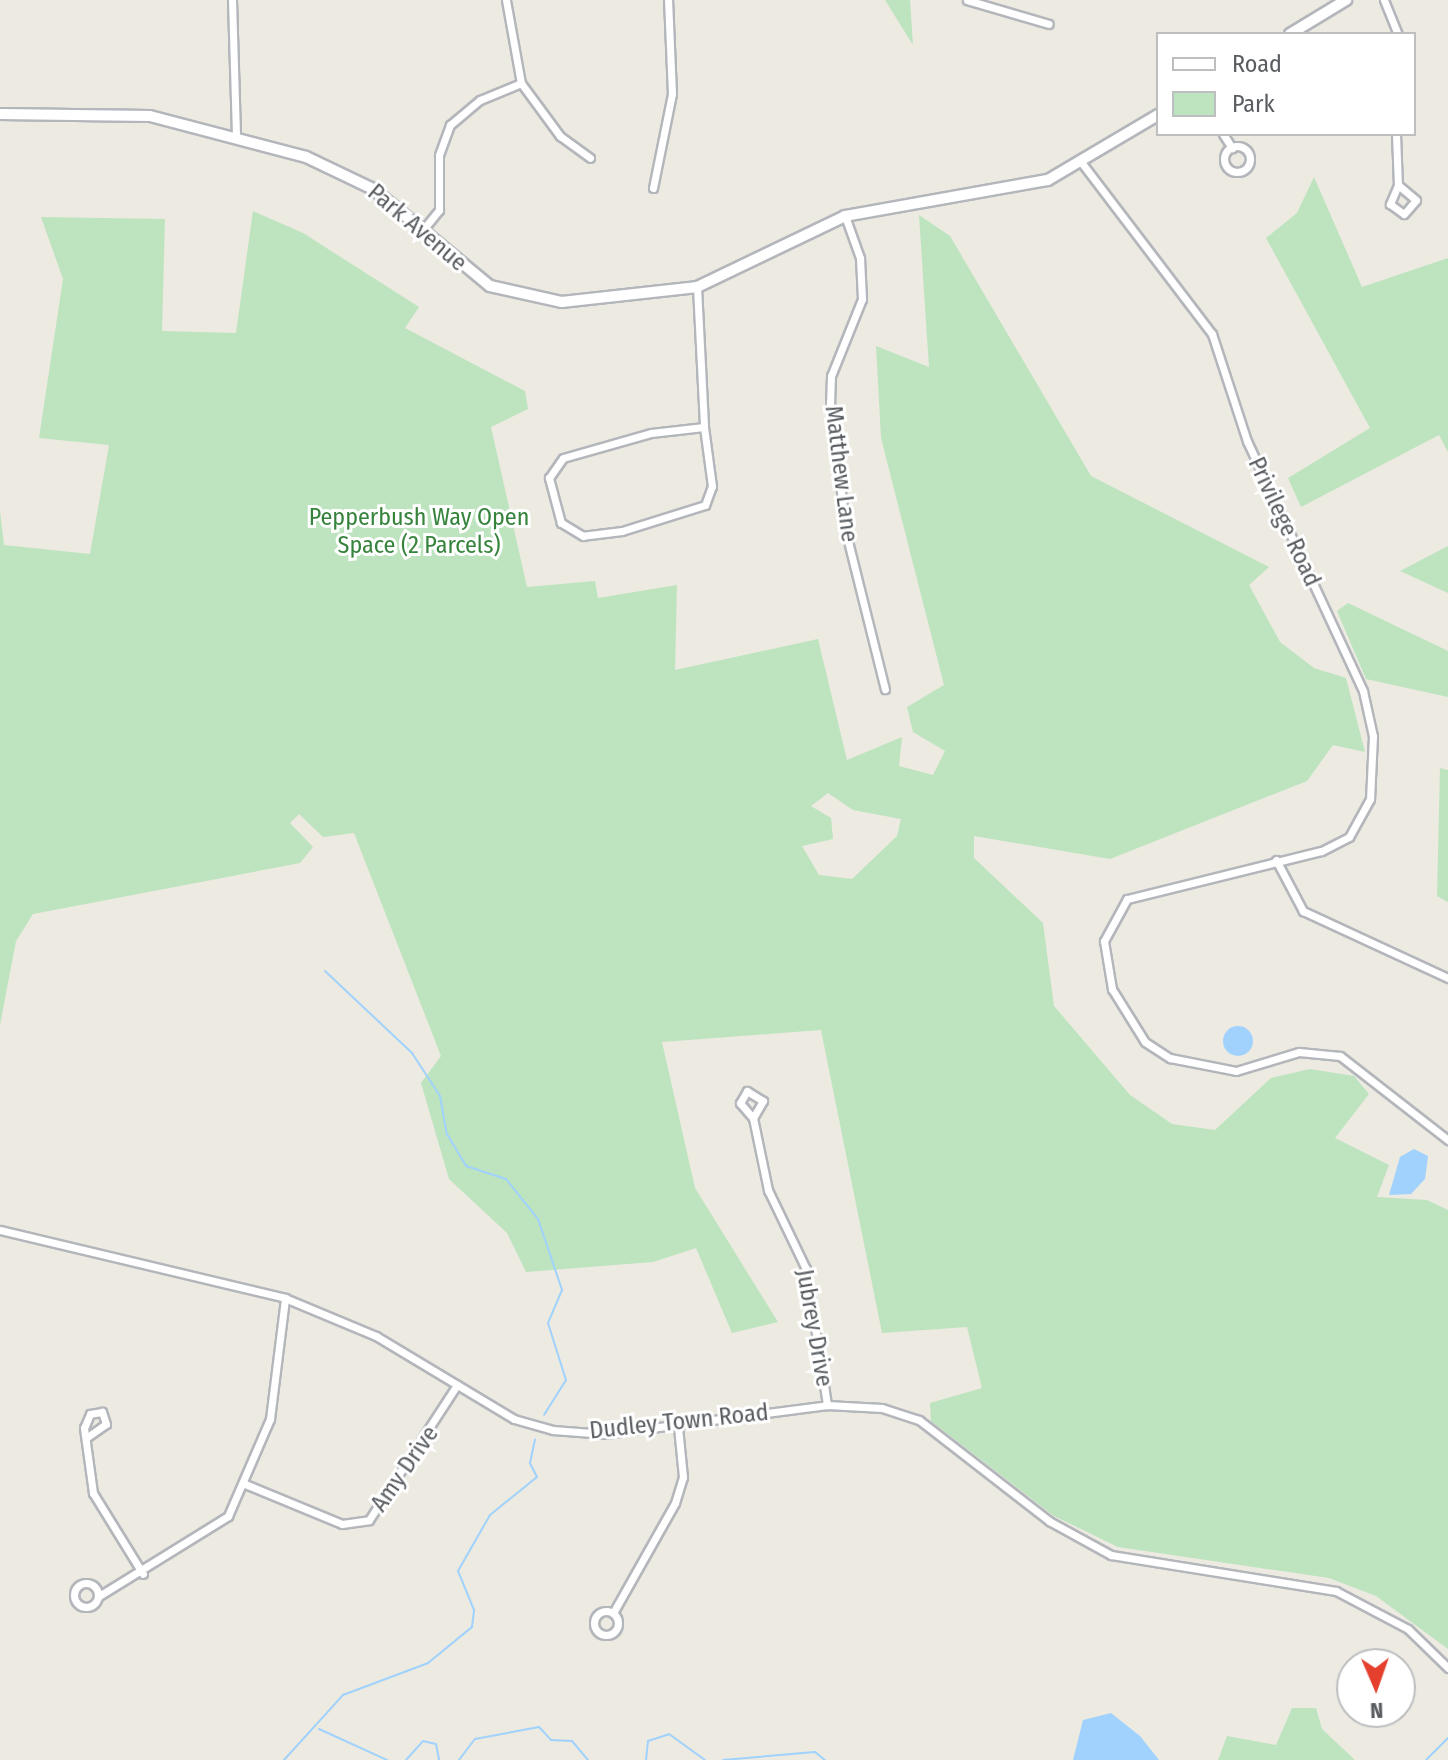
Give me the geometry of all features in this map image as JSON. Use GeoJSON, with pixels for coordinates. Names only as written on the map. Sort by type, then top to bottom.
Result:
{"type":"FeatureCollection","features":[{"type":"Feature","properties":{"kind":"main road"},"geometry":{"type":"LineString","coordinates":[[1293,32],[1346,0]]}},
{"type":"Feature","properties":{"kind":"main road","name":"Park Avenue"},"geometry":{"type":"LineString","coordinates":[[0,114],[122,113],[236,138],[340,170],[476,278],[530,299],[697,287],[845,216],[1011,191],[1081,162],[1156,116]]}},
{"type":"Feature","properties":{"kind":"street"},"geometry":{"type":"LineString","coordinates":[[232,0],[236,138]]}},
{"type":"Feature","properties":{"kind":"street"},"geometry":{"type":"LineString","coordinates":[[506,0],[521,83],[560,136],[590,158]]}},
{"type":"Feature","properties":{"kind":"street"},"geometry":{"type":"LineString","coordinates":[[653,188],[672,94],[668,0]]}},
{"type":"Feature","properties":{"kind":"street"},"geometry":{"type":"LineString","coordinates":[[967,0],[1049,24]]}},
{"type":"Feature","properties":{"kind":"street"},"geometry":{"type":"LineString","coordinates":[[1384,0],[1397,32]]}},
{"type":"Feature","properties":{"kind":"street"},"geometry":{"type":"LineString","coordinates":[[421,233],[439,210],[439,155],[450,125],[480,100],[521,83]]}},
{"type":"Feature","properties":{"kind":"street"},"geometry":{"type":"LineString","coordinates":[[1224,136],[1232,148]]}},
{"type":"Feature","properties":{"kind":"street"},"geometry":{"type":"LineString","coordinates":[[1396,136],[1398,185]]}},
{"type":"Feature","properties":{"kind":"street","name":"Privilege Road"},"geometry":{"type":"LineString","coordinates":[[1081,162],[1212,334],[1247,441],[1369,708],[1373,773],[1362,820],[1336,845],[1127,899],[1104,941],[1112,989],[1145,1042],[1170,1058],[1236,1071],[1299,1052],[1340,1056],[1448,1140]]}},
{"type":"Feature","properties":{"kind":"street","name":"Matthew Lane"},"geometry":{"type":"LineString","coordinates":[[845,216],[860,258],[862,299],[831,376],[830,402],[844,522],[885,689]]}},
{"type":"Feature","properties":{"kind":"street"},"geometry":{"type":"LineString","coordinates":[[697,287],[706,365],[704,427],[712,486],[705,505],[622,531],[583,536],[561,523],[549,478],[563,458],[635,436],[704,427]]}},
{"type":"Feature","properties":{"kind":"street"},"geometry":{"type":"LineString","coordinates":[[1276,860],[1303,911],[1448,978]]}},
{"type":"Feature","properties":{"kind":"street","name":"Jubrey Drive"},"geometry":{"type":"LineString","coordinates":[[753,1118],[768,1190],[806,1269],[827,1405]]}},
{"type":"Feature","properties":{"kind":"street","name":"Dudley Town Road"},"geometry":{"type":"LineString","coordinates":[[0,1230],[285,1298],[376,1336],[514,1419],[553,1430],[678,1427],[827,1405],[882,1408],[919,1420],[1049,1521],[1111,1555],[1336,1591],[1408,1629],[1448,1668]]}},
{"type":"Feature","properties":{"kind":"street"},"geometry":{"type":"LineString","coordinates":[[99,1596],[143,1574],[214,1530],[245,1484],[270,1419],[285,1298]]}},
{"type":"Feature","properties":{"kind":"street","name":"Amy Drive"},"geometry":{"type":"LineString","coordinates":[[245,1484],[342,1524],[369,1520],[457,1385]]}},
{"type":"Feature","properties":{"kind":"street"},"geometry":{"type":"LineString","coordinates":[[613,1613],[675,1503],[683,1477],[678,1427]]}},
{"type":"Feature","properties":{"kind":"street"},"geometry":{"type":"LineString","coordinates":[[86,1438],[93,1493],[143,1574]]}},
{"type":"Feature","properties":{"kind":"green space"},"geometry":{"type":"Polygon","coordinates":[[[885,0],[910,0],[913,45],[885,0]]]}},
{"type":"Feature","properties":{"kind":"green space"},"geometry":{"type":"Polygon","coordinates":[[[1314,177],[1362,287],[1448,258],[1448,452],[1439,435],[1301,507],[1288,478],[1370,428],[1266,238],[1297,213],[1314,177]]]}},
{"type":"Feature","properties":{"kind":"green space","name":"Pepperbush Way Open Space (2 Parcels)"},"geometry":{"type":"Polygon","coordinates":[[[253,211],[303,233],[419,307],[405,328],[525,391],[528,409],[491,427],[527,587],[595,581],[598,598],[677,585],[675,670],[818,639],[847,760],[902,737],[899,766],[933,775],[945,751],[913,732],[907,707],[944,685],[881,438],[876,346],[929,367],[919,215],[950,236],[1091,476],[1269,567],[1249,585],[1280,642],[1314,668],[1346,678],[1365,752],[1333,745],[1307,781],[1110,859],[974,836],[974,858],[1043,923],[1054,1006],[1130,1095],[1172,1124],[1215,1130],[1271,1078],[1310,1069],[1354,1076],[1369,1094],[1335,1138],[1389,1165],[1377,1197],[1427,1200],[1448,1210],[1448,1649],[1376,1596],[1329,1578],[1118,1547],[1054,1516],[931,1421],[930,1403],[982,1388],[967,1327],[882,1333],[821,1030],[662,1042],[695,1188],[778,1322],[732,1333],[696,1248],[653,1262],[526,1272],[507,1233],[449,1179],[421,1083],[441,1056],[354,833],[323,837],[299,814],[290,823],[313,847],[300,863],[33,914],[16,941],[0,1025],[0,511],[4,545],[90,554],[109,445],[39,438],[63,279],[41,217],[165,219],[162,331],[236,333],[253,211]],[[828,793],[811,806],[831,818],[833,839],[802,846],[819,875],[852,879],[897,836],[901,819],[853,810],[828,793]]]}},
{"type":"Feature","properties":{"kind":"green space"},"geometry":{"type":"Polygon","coordinates":[[[1448,546],[1448,593],[1400,571],[1448,546]]]}},
{"type":"Feature","properties":{"kind":"green space"},"geometry":{"type":"Polygon","coordinates":[[[1348,603],[1448,651],[1448,697],[1366,679],[1337,611],[1348,603]]]}},
{"type":"Feature","properties":{"kind":"green space"},"geometry":{"type":"Polygon","coordinates":[[[1440,768],[1448,770],[1448,902],[1437,896],[1440,768]]]}},
{"type":"Feature","properties":{"kind":"green space"},"geometry":{"type":"Polygon","coordinates":[[[1292,1708],[1316,1708],[1322,1729],[1355,1760],[1218,1760],[1227,1736],[1276,1745],[1292,1708]]]}},
{"type":"Feature","properties":{"kind":"water"},"geometry":{"type":"Polygon","coordinates":[[[1238,1026],[1249,1030],[1253,1041],[1249,1052],[1238,1056],[1227,1052],[1223,1041],[1227,1030],[1238,1026]]]}},
{"type":"Feature","properties":{"kind":"water"},"geometry":{"type":"Polygon","coordinates":[[[1414,1149],[1428,1156],[1425,1179],[1411,1194],[1389,1195],[1400,1157],[1414,1149]]]}},
{"type":"Feature","properties":{"kind":"water"},"geometry":{"type":"Polygon","coordinates":[[[1111,1713],[1140,1736],[1159,1760],[1073,1760],[1083,1720],[1111,1713]]]}},
{"type":"Feature","properties":{"kind":"waterway"},"geometry":{"type":"LineString","coordinates":[[325,971],[412,1053],[440,1096],[447,1134],[466,1166],[506,1179],[538,1219],[562,1290],[548,1323],[566,1380],[544,1415]]}},
{"type":"Feature","properties":{"kind":"waterway"},"geometry":{"type":"LineString","coordinates":[[284,1760],[343,1695],[428,1663],[472,1627],[474,1610],[458,1571],[490,1515],[537,1477],[530,1463],[535,1440]]}},
{"type":"Feature","properties":{"kind":"waterway"},"geometry":{"type":"LineString","coordinates":[[459,1760],[475,1739],[539,1727],[551,1740],[572,1741],[588,1760]]}},
{"type":"Feature","properties":{"kind":"waterway"},"geometry":{"type":"LineString","coordinates":[[319,1729],[387,1760]]}},
{"type":"Feature","properties":{"kind":"waterway"},"geometry":{"type":"LineString","coordinates":[[646,1760],[648,1741],[669,1734],[705,1760]]}},
{"type":"Feature","properties":{"kind":"waterway"},"geometry":{"type":"LineString","coordinates":[[1426,1760],[1448,1738]]}},
{"type":"Feature","properties":{"kind":"waterway"},"geometry":{"type":"LineString","coordinates":[[406,1760],[423,1741],[436,1744],[439,1760]]}},
{"type":"Feature","properties":{"kind":"waterway"},"geometry":{"type":"LineString","coordinates":[[723,1760],[815,1752],[825,1760]]}}]}
